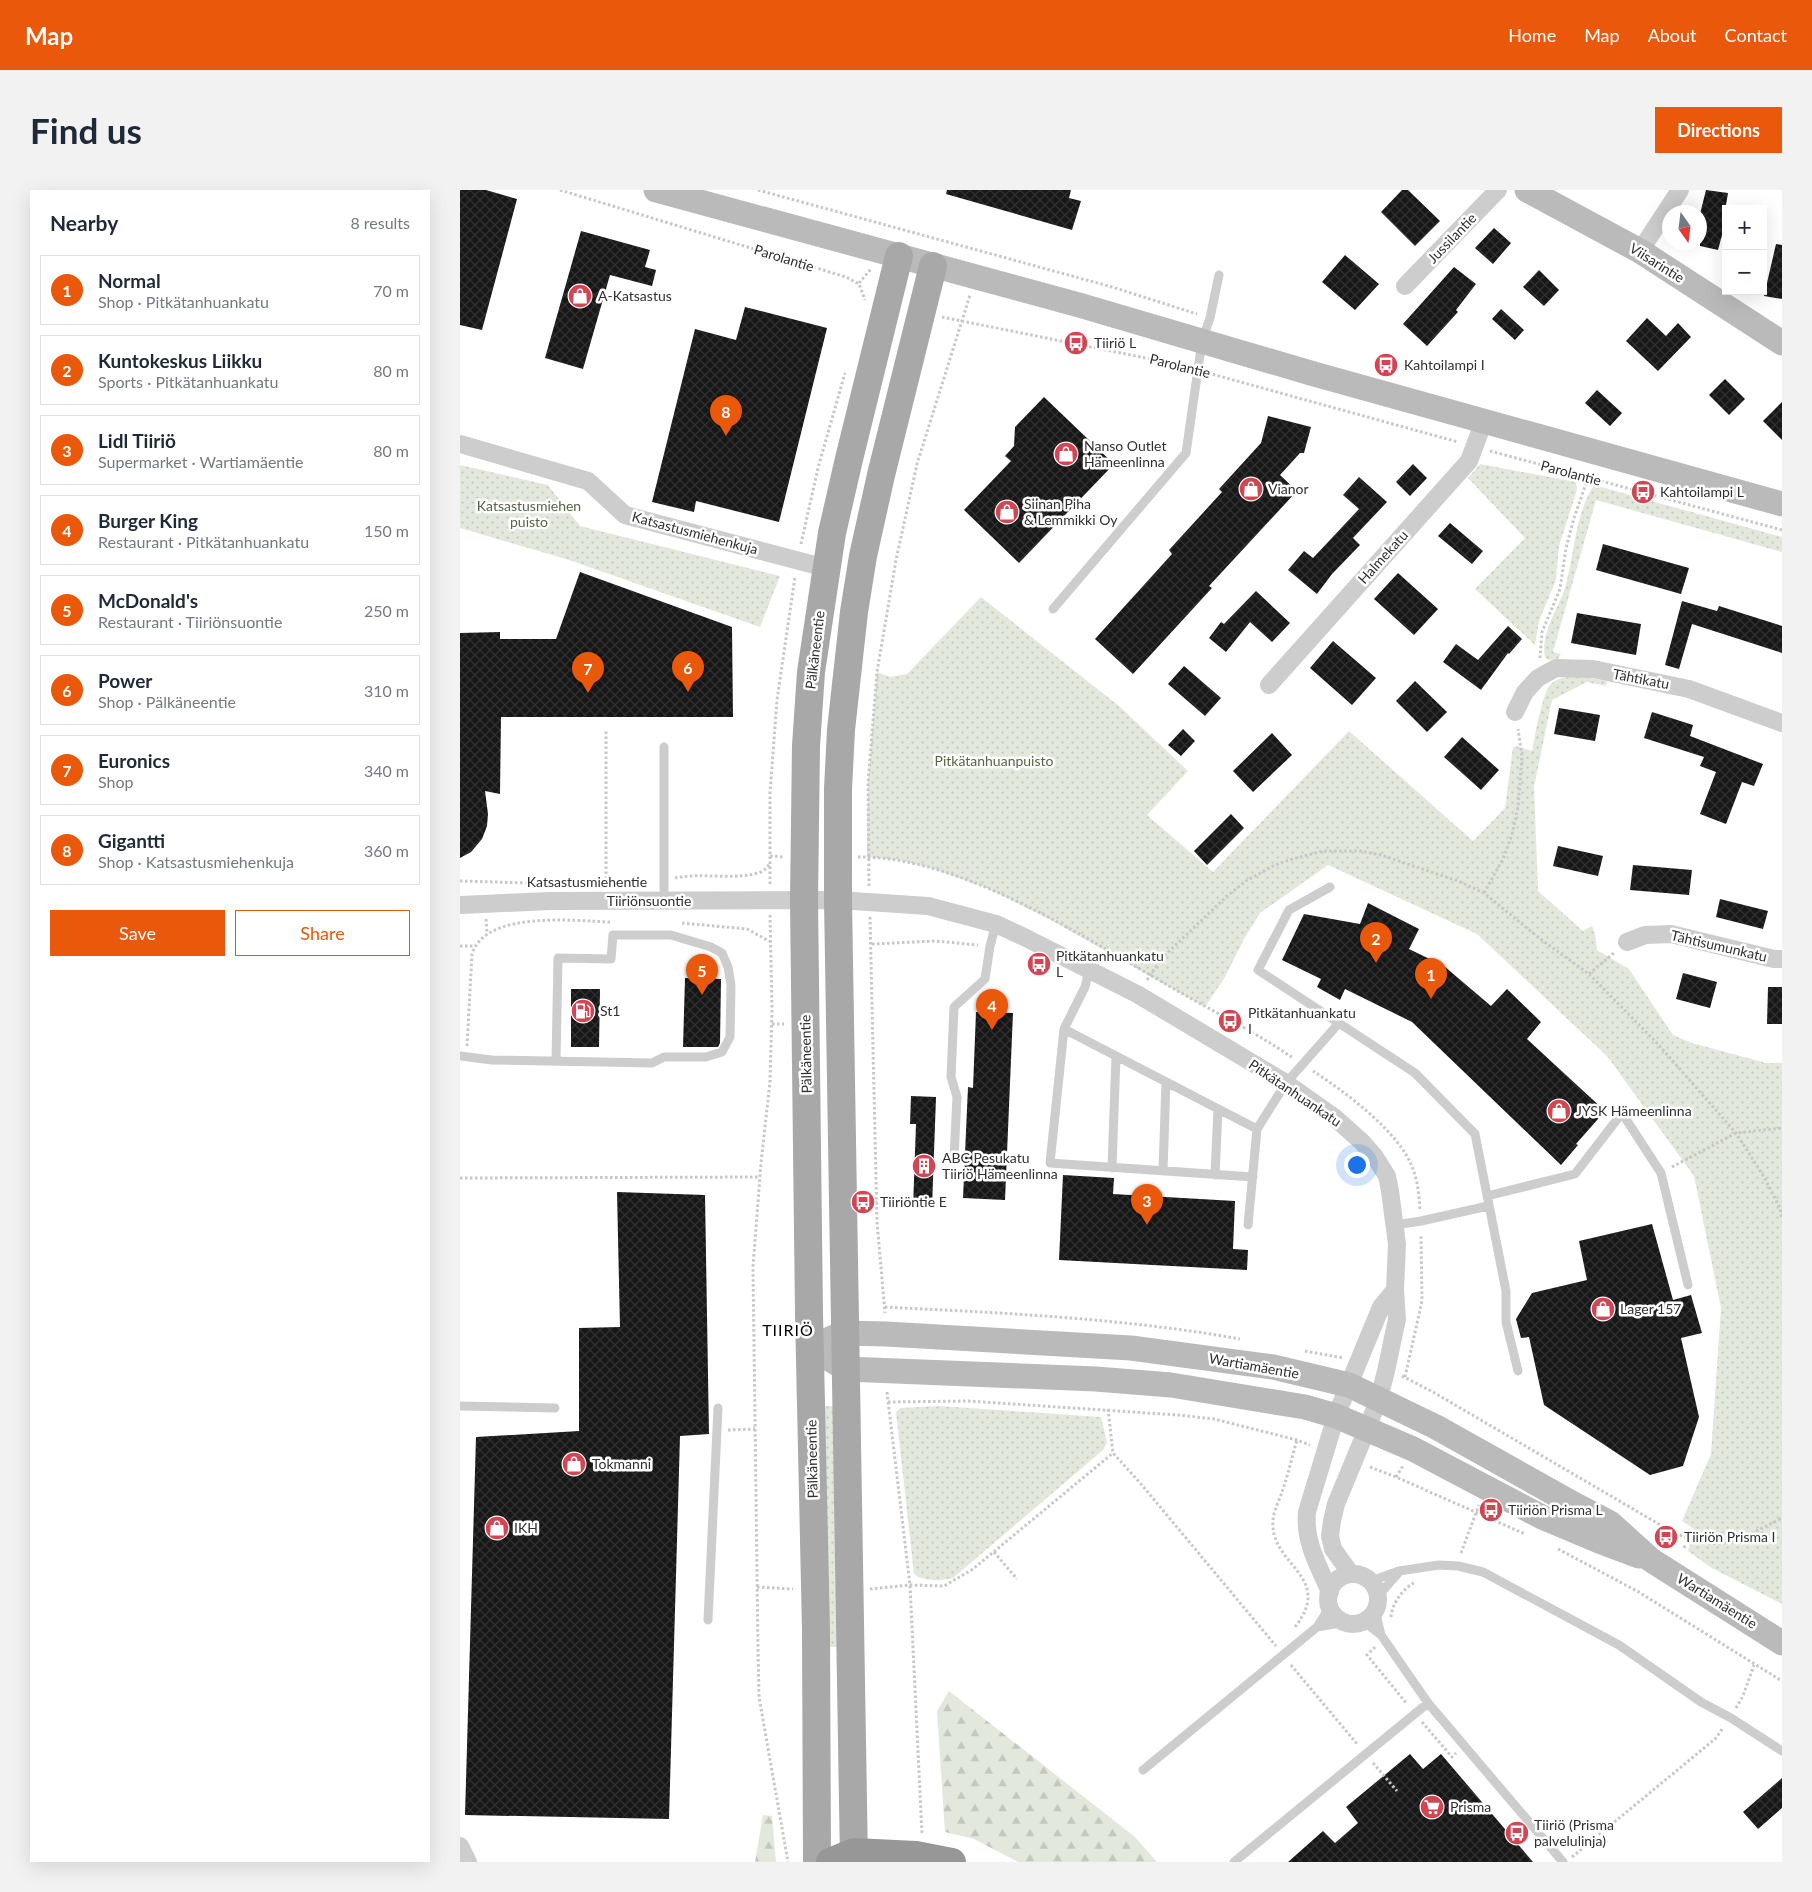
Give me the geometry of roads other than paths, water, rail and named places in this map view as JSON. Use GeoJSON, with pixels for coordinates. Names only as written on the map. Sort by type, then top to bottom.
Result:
{"type":"FeatureCollection","features":[{"type":"Feature","properties":{"kind":"highway"},"geometry":{"type":"LineString","coordinates":[[846,1859],[916,1855],[952,1862]]}},
{"type":"Feature","properties":{"kind":"main road","name":"Parolantie"},"geometry":{"type":"LineString","coordinates":[[656,190],[933,266],[1206,329],[1484,421],[1782,504]]}},
{"type":"Feature","properties":{"kind":"main road","name":"Viisarintie"},"geometry":{"type":"LineString","coordinates":[[1528,190],[1640,251],[1782,344]]}},
{"type":"Feature","properties":{"kind":"main road","name":"Pälkäneentie"},"geometry":{"type":"LineString","coordinates":[[817,1862],[816,1630],[804,900],[806,746],[811,672],[826,568],[849,459],[900,256]]}},
{"type":"Feature","properties":{"kind":"main road"},"geometry":{"type":"LineString","coordinates":[[846,1859],[850,1536],[844,1333],[843,1124],[838,900],[838,789],[841,730],[854,612],[863,556],[881,475],[933,266]]}},
{"type":"Feature","properties":{"kind":"main road","name":"Wartiamäentie"},"geometry":{"type":"LineString","coordinates":[[810,1347],[844,1333],[1131,1348],[1273,1367],[1350,1384],[1610,1523],[1651,1560],[1782,1643]]}},
{"type":"Feature","properties":{"kind":"main road"},"geometry":{"type":"LineString","coordinates":[[810,1347],[846,1369]]}},
{"type":"Feature","properties":{"kind":"main road","name":"Wartiamäentie"},"geometry":{"type":"LineString","coordinates":[[846,1369],[1171,1385],[1306,1406],[1336,1416],[1413,1449],[1542,1517],[1651,1560]]}},
{"type":"Feature","properties":{"kind":"street","name":"Jussilantie"},"geometry":{"type":"LineString","coordinates":[[1405,286],[1498,190]]}},
{"type":"Feature","properties":{"kind":"street"},"geometry":{"type":"LineString","coordinates":[[1640,251],[1680,190]]}},
{"type":"Feature","properties":{"kind":"street","name":"Halmekatu"},"geometry":{"type":"LineString","coordinates":[[1269,685],[1469,461],[1484,421]]}},
{"type":"Feature","properties":{"kind":"street","name":"Katsastusmiehenkuja"},"geometry":{"type":"LineString","coordinates":[[460,444],[588,480],[625,515],[826,568]]}},
{"type":"Feature","properties":{"kind":"street","name":"Tähtikatu"},"geometry":{"type":"LineString","coordinates":[[1515,712],[1525,692],[1538,678],[1556,668],[1593,669],[1689,689],[1782,723]]}},
{"type":"Feature","properties":{"kind":"street","name":"Tiiriönsuontie"},"geometry":{"type":"LineString","coordinates":[[460,905],[550,900],[838,900]]}},
{"type":"Feature","properties":{"kind":"street","name":"Pitkätanhuankatu"},"geometry":{"type":"LineString","coordinates":[[838,900],[928,906],[996,924],[1024,937],[1137,994],[1286,1083],[1334,1117],[1362,1142],[1375,1157],[1386,1176],[1395,1225],[1397,1319],[1379,1398],[1336,1504],[1330,1536],[1333,1550],[1351,1574]]}},
{"type":"Feature","properties":{"kind":"street","name":"Tähtisumunkatu"},"geometry":{"type":"LineString","coordinates":[[1627,942],[1645,935],[1671,934],[1774,959],[1782,959]]}},
{"type":"Feature","properties":{"kind":"street"},"geometry":{"type":"LineString","coordinates":[[1330,1599],[1337,1580],[1351,1574],[1365,1577],[1372,1602],[1357,1623],[1345,1622],[1333,1613],[1330,1599],[1308,1542],[1306,1524],[1312,1493],[1336,1416],[1381,1307],[1395,1290]]}},
{"type":"Feature","properties":{"kind":"street"},"geometry":{"type":"LineString","coordinates":[[460,1846],[468,1862]]}},
{"type":"Feature","properties":{"kind":"lane"},"geometry":{"type":"LineString","coordinates":[[1053,609],[1186,453],[1197,370],[1219,275]]}},
{"type":"Feature","properties":{"kind":"lane"},"geometry":{"type":"LineString","coordinates":[[664,748],[664,900]]}},
{"type":"Feature","properties":{"kind":"lane"},"geometry":{"type":"LineString","coordinates":[[1330,887],[1289,910],[1258,970],[1415,1073],[1475,1134],[1506,1291],[1506,1322],[1518,1371]]}},
{"type":"Feature","properties":{"kind":"lane"},"geometry":{"type":"LineString","coordinates":[[954,1158],[957,1097],[951,1077],[954,1007],[985,979],[990,946],[996,924]]}},
{"type":"Feature","properties":{"kind":"lane"},"geometry":{"type":"LineString","coordinates":[[460,1056],[492,1060],[652,1063],[664,1056],[706,1057],[722,1052],[730,1037],[731,994],[728,967],[722,953],[711,947],[671,935],[613,935],[611,959],[558,958],[556,1061]]}},
{"type":"Feature","properties":{"kind":"lane"},"geometry":{"type":"LineString","coordinates":[[1089,970],[1085,988],[1064,1029],[1050,1163],[1252,1177]]}},
{"type":"Feature","properties":{"kind":"lane"},"geometry":{"type":"LineString","coordinates":[[1248,1225],[1257,1129],[1286,1083],[1339,1023]]}},
{"type":"Feature","properties":{"kind":"lane"},"geometry":{"type":"LineString","coordinates":[[1064,1029],[1257,1129]]}},
{"type":"Feature","properties":{"kind":"lane"},"geometry":{"type":"LineString","coordinates":[[1112,1168],[1116,1056]]}},
{"type":"Feature","properties":{"kind":"lane"},"geometry":{"type":"LineString","coordinates":[[1162,1171],[1166,1082]]}},
{"type":"Feature","properties":{"kind":"lane"},"geometry":{"type":"LineString","coordinates":[[1215,1175],[1218,1109]]}},
{"type":"Feature","properties":{"kind":"lane"},"geometry":{"type":"LineString","coordinates":[[1487,1196],[1575,1174],[1622,1113],[1661,1173],[1688,1285]]}},
{"type":"Feature","properties":{"kind":"lane"},"geometry":{"type":"LineString","coordinates":[[1395,1225],[1421,1222],[1488,1206]]}},
{"type":"Feature","properties":{"kind":"lane"},"geometry":{"type":"LineString","coordinates":[[460,1406],[555,1408]]}},
{"type":"Feature","properties":{"kind":"lane"},"geometry":{"type":"LineString","coordinates":[[708,1620],[718,1408]]}},
{"type":"Feature","properties":{"kind":"lane"},"geometry":{"type":"LineString","coordinates":[[1372,1602],[1400,1572],[1439,1565],[1458,1566],[1483,1572],[1619,1645],[1701,1702],[1731,1718],[1782,1751]]}},
{"type":"Feature","properties":{"kind":"lane"},"geometry":{"type":"LineString","coordinates":[[1372,1602],[1400,1572]]}},
{"type":"Feature","properties":{"kind":"lane"},"geometry":{"type":"LineString","coordinates":[[1144,1770],[1317,1627],[1330,1599]]}},
{"type":"Feature","properties":{"kind":"lane"},"geometry":{"type":"LineString","coordinates":[[1372,1602],[1382,1637],[1428,1703],[1564,1862]]}},
{"type":"Feature","properties":{"kind":"lane"},"geometry":{"type":"LineString","coordinates":[[1372,1602],[1382,1637]]}},
{"type":"Feature","properties":{"kind":"lane"},"geometry":{"type":"LineString","coordinates":[[1317,1627],[1345,1622]]}},
{"type":"Feature","properties":{"kind":"lane"},"geometry":{"type":"LineString","coordinates":[[1234,1862],[1428,1703]]}},
{"type":"Feature","properties":{"kind":"place","name":"A-Katsastus"},"geometry":{"type":"Point","coordinates":[580,296]}},
{"type":"Feature","properties":{"kind":"place","name":"Tiiriö L"},"geometry":{"type":"Point","coordinates":[1076,343]}},
{"type":"Feature","properties":{"kind":"place","name":"Kahtoilampi I"},"geometry":{"type":"Point","coordinates":[1386,365]}},
{"type":"Feature","properties":{"kind":"place","name":"Gigantti"},"geometry":{"type":"Point","coordinates":[726,436]}},
{"type":"Feature","properties":{"kind":"place","name":"Nanso Outlet Hämeenlinna"},"geometry":{"type":"Point","coordinates":[1066,454]}},
{"type":"Feature","properties":{"kind":"place","name":"Vianor"},"geometry":{"type":"Point","coordinates":[1251,489]}},
{"type":"Feature","properties":{"kind":"place","name":"Kahtoilampi L"},"geometry":{"type":"Point","coordinates":[1643,492]}},
{"type":"Feature","properties":{"kind":"place","name":"Siinan Piha & Lemmikki Oy"},"geometry":{"type":"Point","coordinates":[1007,512]}},
{"type":"Feature","properties":{"kind":"place","name":"Power"},"geometry":{"type":"Point","coordinates":[688,692]}},
{"type":"Feature","properties":{"kind":"place","name":"Euronics"},"geometry":{"type":"Point","coordinates":[588,693]}},
{"type":"Feature","properties":{"kind":"place","name":"Kuntokeskus Liikku"},"geometry":{"type":"Point","coordinates":[1376,963]}},
{"type":"Feature","properties":{"kind":"place","name":"Pitkätanhuankatu L"},"geometry":{"type":"Point","coordinates":[1039,964]}},
{"type":"Feature","properties":{"kind":"place","name":"McDonald's"},"geometry":{"type":"Point","coordinates":[702,995]}},
{"type":"Feature","properties":{"kind":"place","name":"Normal"},"geometry":{"type":"Point","coordinates":[1431,999]}},
{"type":"Feature","properties":{"kind":"place","name":"St1"},"geometry":{"type":"Point","coordinates":[583,1011]}},
{"type":"Feature","properties":{"kind":"place","name":"Pitkätanhuankatu I"},"geometry":{"type":"Point","coordinates":[1230,1021]}},
{"type":"Feature","properties":{"kind":"place","name":"Burger King"},"geometry":{"type":"Point","coordinates":[992,1030]}},
{"type":"Feature","properties":{"kind":"place","name":"JYSK Hämeenlinna"},"geometry":{"type":"Point","coordinates":[1559,1111]}},
{"type":"Feature","properties":{"kind":"place","name":"ABC Pesukatu Tiiriö Hämeenlinna"},"geometry":{"type":"Point","coordinates":[924,1166]}},
{"type":"Feature","properties":{"kind":"place","name":"Tiiriöntie E"},"geometry":{"type":"Point","coordinates":[863,1202]}},
{"type":"Feature","properties":{"kind":"place","name":"Lidl Tiiriö"},"geometry":{"type":"Point","coordinates":[1147,1225]}},
{"type":"Feature","properties":{"kind":"place","name":"Lager 157"},"geometry":{"type":"Point","coordinates":[1603,1309]}},
{"type":"Feature","properties":{"kind":"place","name":"Tokmanni"},"geometry":{"type":"Point","coordinates":[574,1464]}},
{"type":"Feature","properties":{"kind":"place","name":"Tiiriön Prisma L"},"geometry":{"type":"Point","coordinates":[1491,1510]}},
{"type":"Feature","properties":{"kind":"place","name":"IKH"},"geometry":{"type":"Point","coordinates":[497,1528]}},
{"type":"Feature","properties":{"kind":"place","name":"Tiiriön Prisma I"},"geometry":{"type":"Point","coordinates":[1666,1537]}},
{"type":"Feature","properties":{"kind":"place","name":"Prisma"},"geometry":{"type":"Point","coordinates":[1432,1807]}},
{"type":"Feature","properties":{"kind":"place","name":"Tiiriö (Prisma palvelulinja)"},"geometry":{"type":"Point","coordinates":[1517,1833]}},
{"type":"Feature","properties":{"kind":"district","name":"TIIRIÖ"},"geometry":{"type":"Point","coordinates":[788,1330]}},
{"type":"Feature","properties":{"kind":"park label","name":"Katsastusmiehen puisto"},"geometry":{"type":"Point","coordinates":[529,514]}},
{"type":"Feature","properties":{"kind":"park label","name":"Pitkätanhuanpuisto"},"geometry":{"type":"Point","coordinates":[994,761]}}]}
